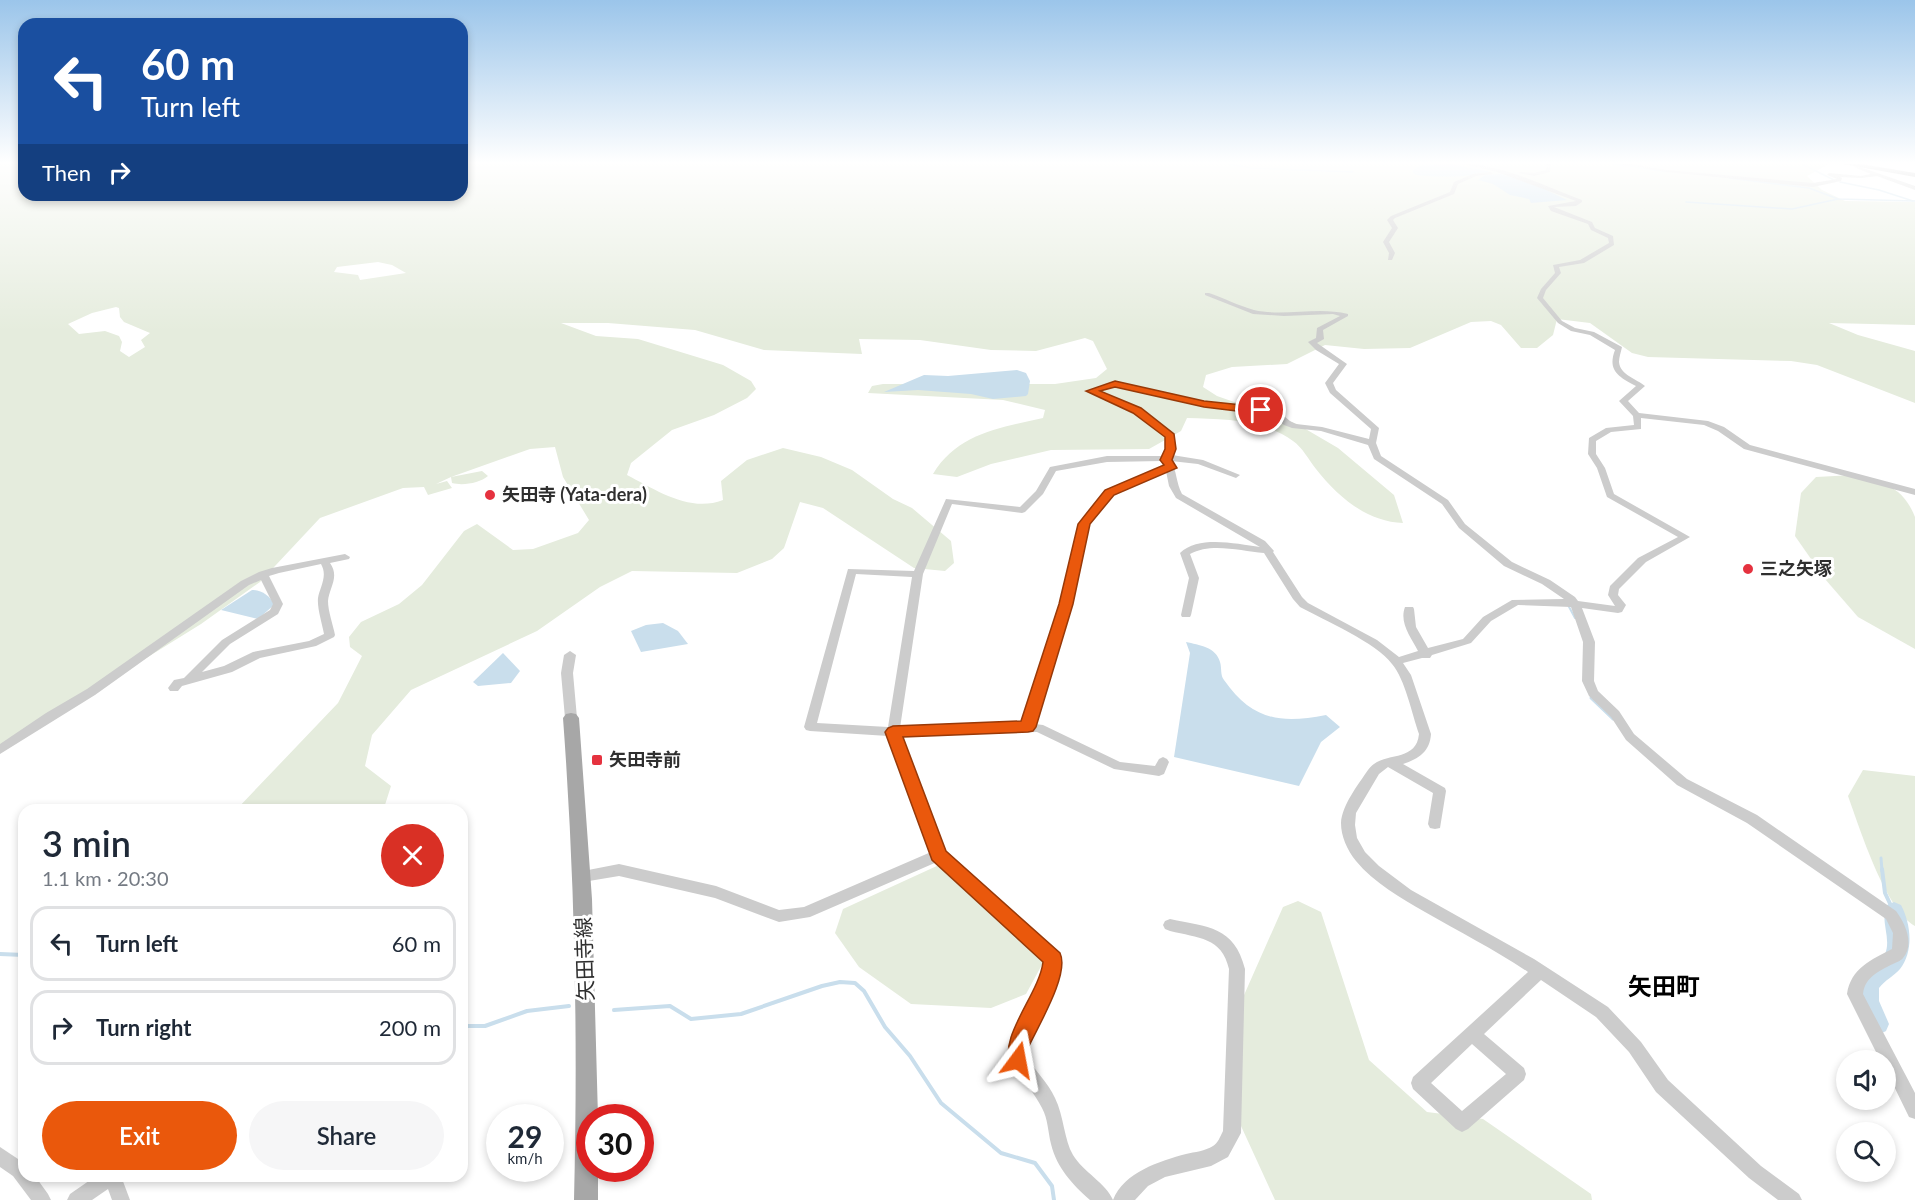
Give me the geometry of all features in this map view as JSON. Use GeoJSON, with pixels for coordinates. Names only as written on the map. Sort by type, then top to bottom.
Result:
{"type":"FeatureCollection","features":[{"type":"Feature","properties":{"kind":"main road","name":"矢田寺線"},"geometry":{"type":"LineString","coordinates":[[571,718],[583,876],[587,1000],[586,1200]]}},
{"type":"Feature","properties":{"kind":"street"},"geometry":{"type":"LineString","coordinates":[[1390,220],[1395,228],[1386,242],[1392,253],[1390,259]]}},
{"type":"Feature","properties":{"kind":"street"},"geometry":{"type":"LineString","coordinates":[[1581,220],[1590,223],[1593,229],[1611,237],[1612,244],[1582,262],[1555,266],[1558,273],[1543,290],[1540,298],[1560,321],[1573,330],[1592,333],[1618,349],[1614,358],[1620,374],[1641,386],[1623,401],[1637,415],[1705,423],[1721,429],[1747,447],[1915,492]]}},
{"type":"Feature","properties":{"kind":"street"},"geometry":{"type":"LineString","coordinates":[[1207,294],[1253,312],[1284,314],[1333,312],[1346,315],[1319,329],[1320,339],[1312,342],[1317,350],[1331,353],[1343,364],[1329,383],[1333,391],[1374,428],[1372,444],[1377,457],[1445,502],[1462,526],[1508,564],[1555,587],[1574,603],[1589,642],[1588,681],[1596,698],[1611,710],[1625,731],[1682,782],[1744,814],[1891,915],[1900,931],[1902,940],[1900,950],[1898,954],[1866,970],[1856,986],[1855,994],[1915,1111]]}},
{"type":"Feature","properties":{"kind":"street"},"geometry":{"type":"LineString","coordinates":[[1372,444],[1322,429],[1295,426],[1276,414],[1261,410],[1204,404],[1115,384],[1091,391],[1137,411],[1170,436],[1171,449],[1168,464],[1170,483],[1179,496],[1257,539],[1269,551],[1298,599],[1374,642],[1397,662],[1406,675],[1425,734],[1424,744],[1411,757],[1389,762],[1374,771],[1349,813],[1350,839],[1360,855],[1374,870],[1406,894],[1540,971],[1602,1012],[1635,1047],[1662,1086],[1755,1172],[1793,1200]]}},
{"type":"Feature","properties":{"kind":"street"},"geometry":{"type":"LineString","coordinates":[[1397,662],[1467,641],[1487,619],[1516,602],[1574,603],[1618,610],[1622,605],[1613,595],[1614,588],[1642,560],[1685,537],[1613,498],[1601,468],[1592,454],[1594,439],[1609,430],[1638,427],[1637,415]]}},
{"type":"Feature","properties":{"kind":"street"},"geometry":{"type":"LineString","coordinates":[[1104,1200],[1070,1168],[1060,1150],[1056,1118],[1048,1101],[1018,1060],[1017,1047],[1051,975],[1053,959],[939,855],[893,732],[918,574],[949,501],[1022,510],[1040,492],[1053,470],[1107,459],[1131,457],[1168,464]]}},
{"type":"Feature","properties":{"kind":"street"},"geometry":{"type":"LineString","coordinates":[[1028,727],[1066,604],[1084,524],[1110,493],[1183,458],[1236,475]]}},
{"type":"Feature","properties":{"kind":"street"},"geometry":{"type":"LineString","coordinates":[[1186,615],[1194,578],[1185,560],[1185,553],[1207,546],[1269,551]]}},
{"type":"Feature","properties":{"kind":"street"},"geometry":{"type":"LineString","coordinates":[[0,750],[91,692],[237,589],[262,574],[345,557]]}},
{"type":"Feature","properties":{"kind":"street"},"geometry":{"type":"LineString","coordinates":[[174,688],[178,683],[228,669],[257,655],[312,644],[330,635],[323,600],[328,587],[329,568],[324,561]]}},
{"type":"Feature","properties":{"kind":"street"},"geometry":{"type":"LineString","coordinates":[[918,574],[852,571],[810,727],[893,732],[1039,728],[1118,766],[1159,771],[1163,762]]}},
{"type":"Feature","properties":{"kind":"street"},"geometry":{"type":"LineString","coordinates":[[188,680],[226,642],[274,612],[278,604],[262,574]]}},
{"type":"Feature","properties":{"kind":"street"},"geometry":{"type":"LineString","coordinates":[[1409,609],[1407,616],[1410,627],[1426,655]]}},
{"type":"Feature","properties":{"kind":"street"},"geometry":{"type":"LineString","coordinates":[[570,655],[567,673],[571,718]]}},
{"type":"Feature","properties":{"kind":"street"},"geometry":{"type":"LineString","coordinates":[[1389,762],[1440,791],[1435,824]]}},
{"type":"Feature","properties":{"kind":"street"},"geometry":{"type":"LineString","coordinates":[[583,876],[619,870],[716,892],[779,916],[805,913],[939,855]]}},
{"type":"Feature","properties":{"kind":"street"},"geometry":{"type":"LineString","coordinates":[[1122,1200],[1142,1180],[1162,1169],[1211,1157],[1222,1151],[1232,1133],[1237,969],[1235,952],[1219,938],[1170,925]]}},
{"type":"Feature","properties":{"kind":"street"},"geometry":{"type":"LineString","coordinates":[[1472,1034],[1518,1074],[1462,1123],[1419,1083],[1540,971]]}},
{"type":"Feature","properties":{"kind":"street"},"geometry":{"type":"LineString","coordinates":[[0,1156],[18,1169]]}},
{"type":"Feature","properties":{"kind":"street"},"geometry":{"type":"LineString","coordinates":[[28,1182],[42,1200]]}},
{"type":"Feature","properties":{"kind":"street"},"geometry":{"type":"LineString","coordinates":[[76,1200],[103,1182]]}},
{"type":"Feature","properties":{"kind":"street"},"geometry":{"type":"LineString","coordinates":[[114,1182],[121,1200]]}},
{"type":"Feature","properties":{"kind":"green space"},"geometry":{"type":"Polygon","coordinates":[[[0,220],[1915,220],[1915,325],[1829,323],[1858,335],[1915,351],[1915,403],[1817,365],[1791,361],[1648,357],[1632,353],[1590,323],[1557,319],[1553,335],[1537,348],[1521,348],[1501,325],[1491,321],[1471,322],[1410,348],[1364,349],[1325,345],[1287,364],[1232,367],[1206,375],[1203,387],[1217,396],[1297,424],[1338,448],[1394,495],[1403,523],[1390,522],[1365,513],[1343,498],[1293,441],[1269,428],[1228,420],[1187,418],[1181,431],[1149,449],[1051,450],[991,464],[957,477],[933,474],[943,460],[967,441],[996,429],[1043,418],[1045,410],[1003,400],[868,393],[872,386],[883,384],[1055,384],[1096,378],[1107,369],[1093,341],[1085,338],[1036,351],[991,350],[920,340],[859,339],[862,354],[764,350],[695,330],[608,323],[561,323],[596,336],[638,339],[723,365],[751,381],[756,389],[747,398],[714,415],[672,430],[631,463],[627,475],[661,493],[686,502],[711,503],[723,500],[721,481],[747,460],[783,448],[821,457],[852,470],[893,499],[912,508],[951,541],[954,563],[945,571],[914,568],[823,508],[800,502],[784,548],[772,559],[737,573],[632,571],[600,587],[537,631],[411,690],[372,735],[365,766],[391,786],[385,804],[242,804],[338,703],[362,656],[350,647],[349,637],[361,622],[399,604],[422,585],[464,531],[477,524],[513,550],[533,549],[578,533],[589,520],[563,477],[555,447],[530,449],[436,484],[447,481],[452,488],[428,495],[424,487],[403,488],[320,518],[260,582],[201,624],[0,749],[0,220]],[[378,262],[337,267],[334,272],[358,275],[360,280],[406,273],[392,265],[378,262]],[[119,308],[92,313],[68,324],[79,334],[105,331],[119,336],[122,342],[120,351],[129,357],[145,347],[141,340],[150,333],[124,322],[120,317],[119,308]]]}},
{"type":"Feature","properties":{"kind":"green space"},"geometry":{"type":"Polygon","coordinates":[[[482,471],[488,476],[471,483],[452,483],[451,477],[482,471]]]}},
{"type":"Feature","properties":{"kind":"green space"},"geometry":{"type":"Polygon","coordinates":[[[1854,475],[1891,487],[1905,499],[1915,517],[1915,649],[1858,617],[1825,579],[1795,536],[1801,493],[1816,477],[1854,475]]]}},
{"type":"Feature","properties":{"kind":"green space"},"geometry":{"type":"Polygon","coordinates":[[[1863,770],[1915,776],[1915,926],[1904,917],[1884,886],[1848,796],[1863,770]]]}},
{"type":"Feature","properties":{"kind":"green space"},"geometry":{"type":"Polygon","coordinates":[[[939,865],[1044,961],[1026,994],[991,1008],[911,1004],[859,967],[835,933],[843,909],[939,865]]]}},
{"type":"Feature","properties":{"kind":"green space"},"geometry":{"type":"Polygon","coordinates":[[[1298,901],[1321,912],[1369,1060],[1427,1112],[1483,1119],[1591,1194],[1592,1200],[1275,1200],[1241,1126],[1237,1011],[1283,907],[1298,901]]]}},
{"type":"Feature","properties":{"kind":"water"},"geometry":{"type":"Polygon","coordinates":[[[1017,370],[1026,373],[1030,381],[1026,396],[993,399],[971,394],[918,390],[884,392],[924,375],[948,376],[1017,370]]]}},
{"type":"Feature","properties":{"kind":"water"},"geometry":{"type":"Polygon","coordinates":[[[252,590],[265,594],[274,605],[258,619],[221,610],[252,590]]]}},
{"type":"Feature","properties":{"kind":"water"},"geometry":{"type":"Polygon","coordinates":[[[663,623],[678,631],[688,644],[641,652],[631,631],[646,625],[663,623]]]}},
{"type":"Feature","properties":{"kind":"water"},"geometry":{"type":"Polygon","coordinates":[[[1186,642],[1215,653],[1220,662],[1224,680],[1245,704],[1256,711],[1268,716],[1295,719],[1326,715],[1340,727],[1321,742],[1299,786],[1174,757],[1190,653],[1186,642]]]}},
{"type":"Feature","properties":{"kind":"water"},"geometry":{"type":"Polygon","coordinates":[[[503,653],[520,671],[511,683],[478,686],[473,682],[503,653]]]}},
{"type":"Feature","properties":{"kind":"waterway"},"geometry":{"type":"LineString","coordinates":[[1568,605],[1575,618]]}},
{"type":"Feature","properties":{"kind":"waterway"},"geometry":{"type":"LineString","coordinates":[[1591,698],[1613,719]]}},
{"type":"Feature","properties":{"kind":"waterway"},"geometry":{"type":"LineString","coordinates":[[1881,858],[1882,871]]}},
{"type":"Feature","properties":{"kind":"waterway"},"geometry":{"type":"LineString","coordinates":[[1882,869],[1885,893],[1893,910]]}},
{"type":"Feature","properties":{"kind":"waterway"},"geometry":{"type":"LineString","coordinates":[[1878,1024],[1867,998],[1868,986],[1872,979],[1894,961],[1898,950],[1899,934],[1894,911]]}},
{"type":"Feature","properties":{"kind":"waterway"},"geometry":{"type":"LineString","coordinates":[[0,954],[18,955]]}},
{"type":"Feature","properties":{"kind":"waterway"},"geometry":{"type":"LineString","coordinates":[[614,1010],[670,1006],[691,1019],[741,1014],[822,986],[840,982],[855,983],[864,991],[885,1027],[910,1056],[941,1103],[1001,1153],[1035,1163],[1052,1186],[1054,1200]]}},
{"type":"Feature","properties":{"kind":"waterway"},"geometry":{"type":"LineString","coordinates":[[468,1026],[485,1026],[527,1011],[569,1006]]}},
{"type":"Feature","properties":{"kind":"place","name":"矢田寺 (Yata-dera)"},"geometry":{"type":"Point","coordinates":[490,495]}},
{"type":"Feature","properties":{"kind":"place","name":"三之矢塚"},"geometry":{"type":"Point","coordinates":[1748,569]}},
{"type":"Feature","properties":{"kind":"place","name":"矢田寺前"},"geometry":{"type":"Point","coordinates":[597,760]}},
{"type":"Feature","properties":{"kind":"district","name":"矢田町"},"geometry":{"type":"Point","coordinates":[1664,987]}},
{"type":"Feature","properties":{"kind":"route"},"geometry":{"type":"LineString","coordinates":[[1018,1060],[1017,1047],[1051,975],[1053,959],[939,855],[893,732],[1028,727],[1066,604],[1084,524],[1110,493],[1164,468],[1171,468],[1166,460],[1171,449],[1170,436],[1158,428],[1152,420],[1137,411],[1091,391],[1115,384],[1204,404],[1261,410]]}}]}
